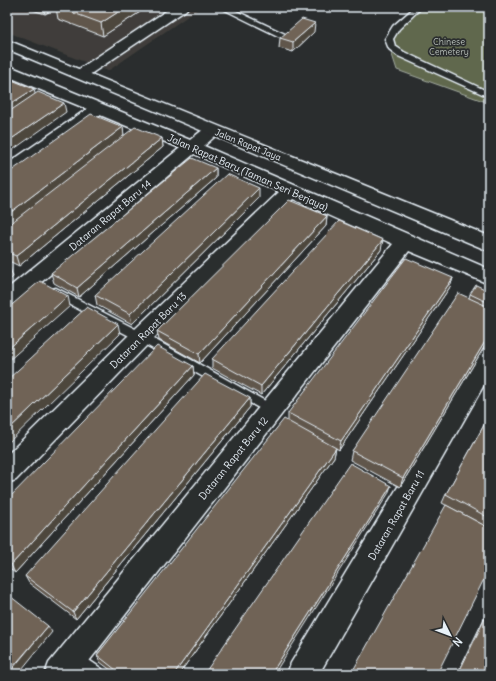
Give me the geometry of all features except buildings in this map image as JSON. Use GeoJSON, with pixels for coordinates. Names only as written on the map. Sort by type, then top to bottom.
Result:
{"type":"FeatureCollection","features":[{"type":"Feature","properties":{"kind":"street"},"geometry":{"type":"LineString","coordinates":[[82,74],[181,7]]}},
{"type":"Feature","properties":{"kind":"street","name":"Jalan Rapat Jaya"},"geometry":{"type":"LineString","coordinates":[[7,44],[82,74],[213,131],[489,244]]}},
{"type":"Feature","properties":{"kind":"street","name":"Jalan Rapat Baru (Taman Seri Berjaya)"},"geometry":{"type":"LineString","coordinates":[[10,74],[192,147],[406,242],[489,277]]}},
{"type":"Feature","properties":{"kind":"street"},"geometry":{"type":"LineString","coordinates":[[7,172],[98,109]]}},
{"type":"Feature","properties":{"kind":"street","name":"Dataran Rapat Baru 14"},"geometry":{"type":"LineString","coordinates":[[7,300],[39,283],[192,147],[213,131]]}},
{"type":"Feature","properties":{"kind":"street","name":"Dataran Rapat Baru 13"},"geometry":{"type":"LineString","coordinates":[[7,472],[141,337],[291,191]]}},
{"type":"Feature","properties":{"kind":"street","name":"Dataran Rapat Baru 12"},"geometry":{"type":"LineString","coordinates":[[67,665],[406,242]]}},
{"type":"Feature","properties":{"kind":"street","name":"Dataran Rapat Baru 11"},"geometry":{"type":"LineString","coordinates":[[302,674],[489,356]]}},
{"type":"Feature","properties":{"kind":"lane"},"geometry":{"type":"LineString","coordinates":[[222,7],[281,34]]}},
{"type":"Feature","properties":{"kind":"lane"},"geometry":{"type":"LineString","coordinates":[[419,7],[396,28],[389,39],[392,47],[401,54],[489,95]]}},
{"type":"Feature","properties":{"kind":"lane"},"geometry":{"type":"LineString","coordinates":[[39,283],[141,337],[272,410]]}},
{"type":"Feature","properties":{"kind":"lane"},"geometry":{"type":"LineString","coordinates":[[67,665],[97,674]]}},
{"type":"Feature","properties":{"kind":"shaded area"},"geometry":{"type":"Polygon","coordinates":[[[7,7],[201,7],[108,71],[7,32],[7,7]]]}},
{"type":"Feature","properties":{"kind":"green space","name":"Chinese Cemetery"},"geometry":{"type":"Polygon","coordinates":[[[425,7],[489,7],[489,103],[397,70],[386,36],[425,7]]]}}]}
